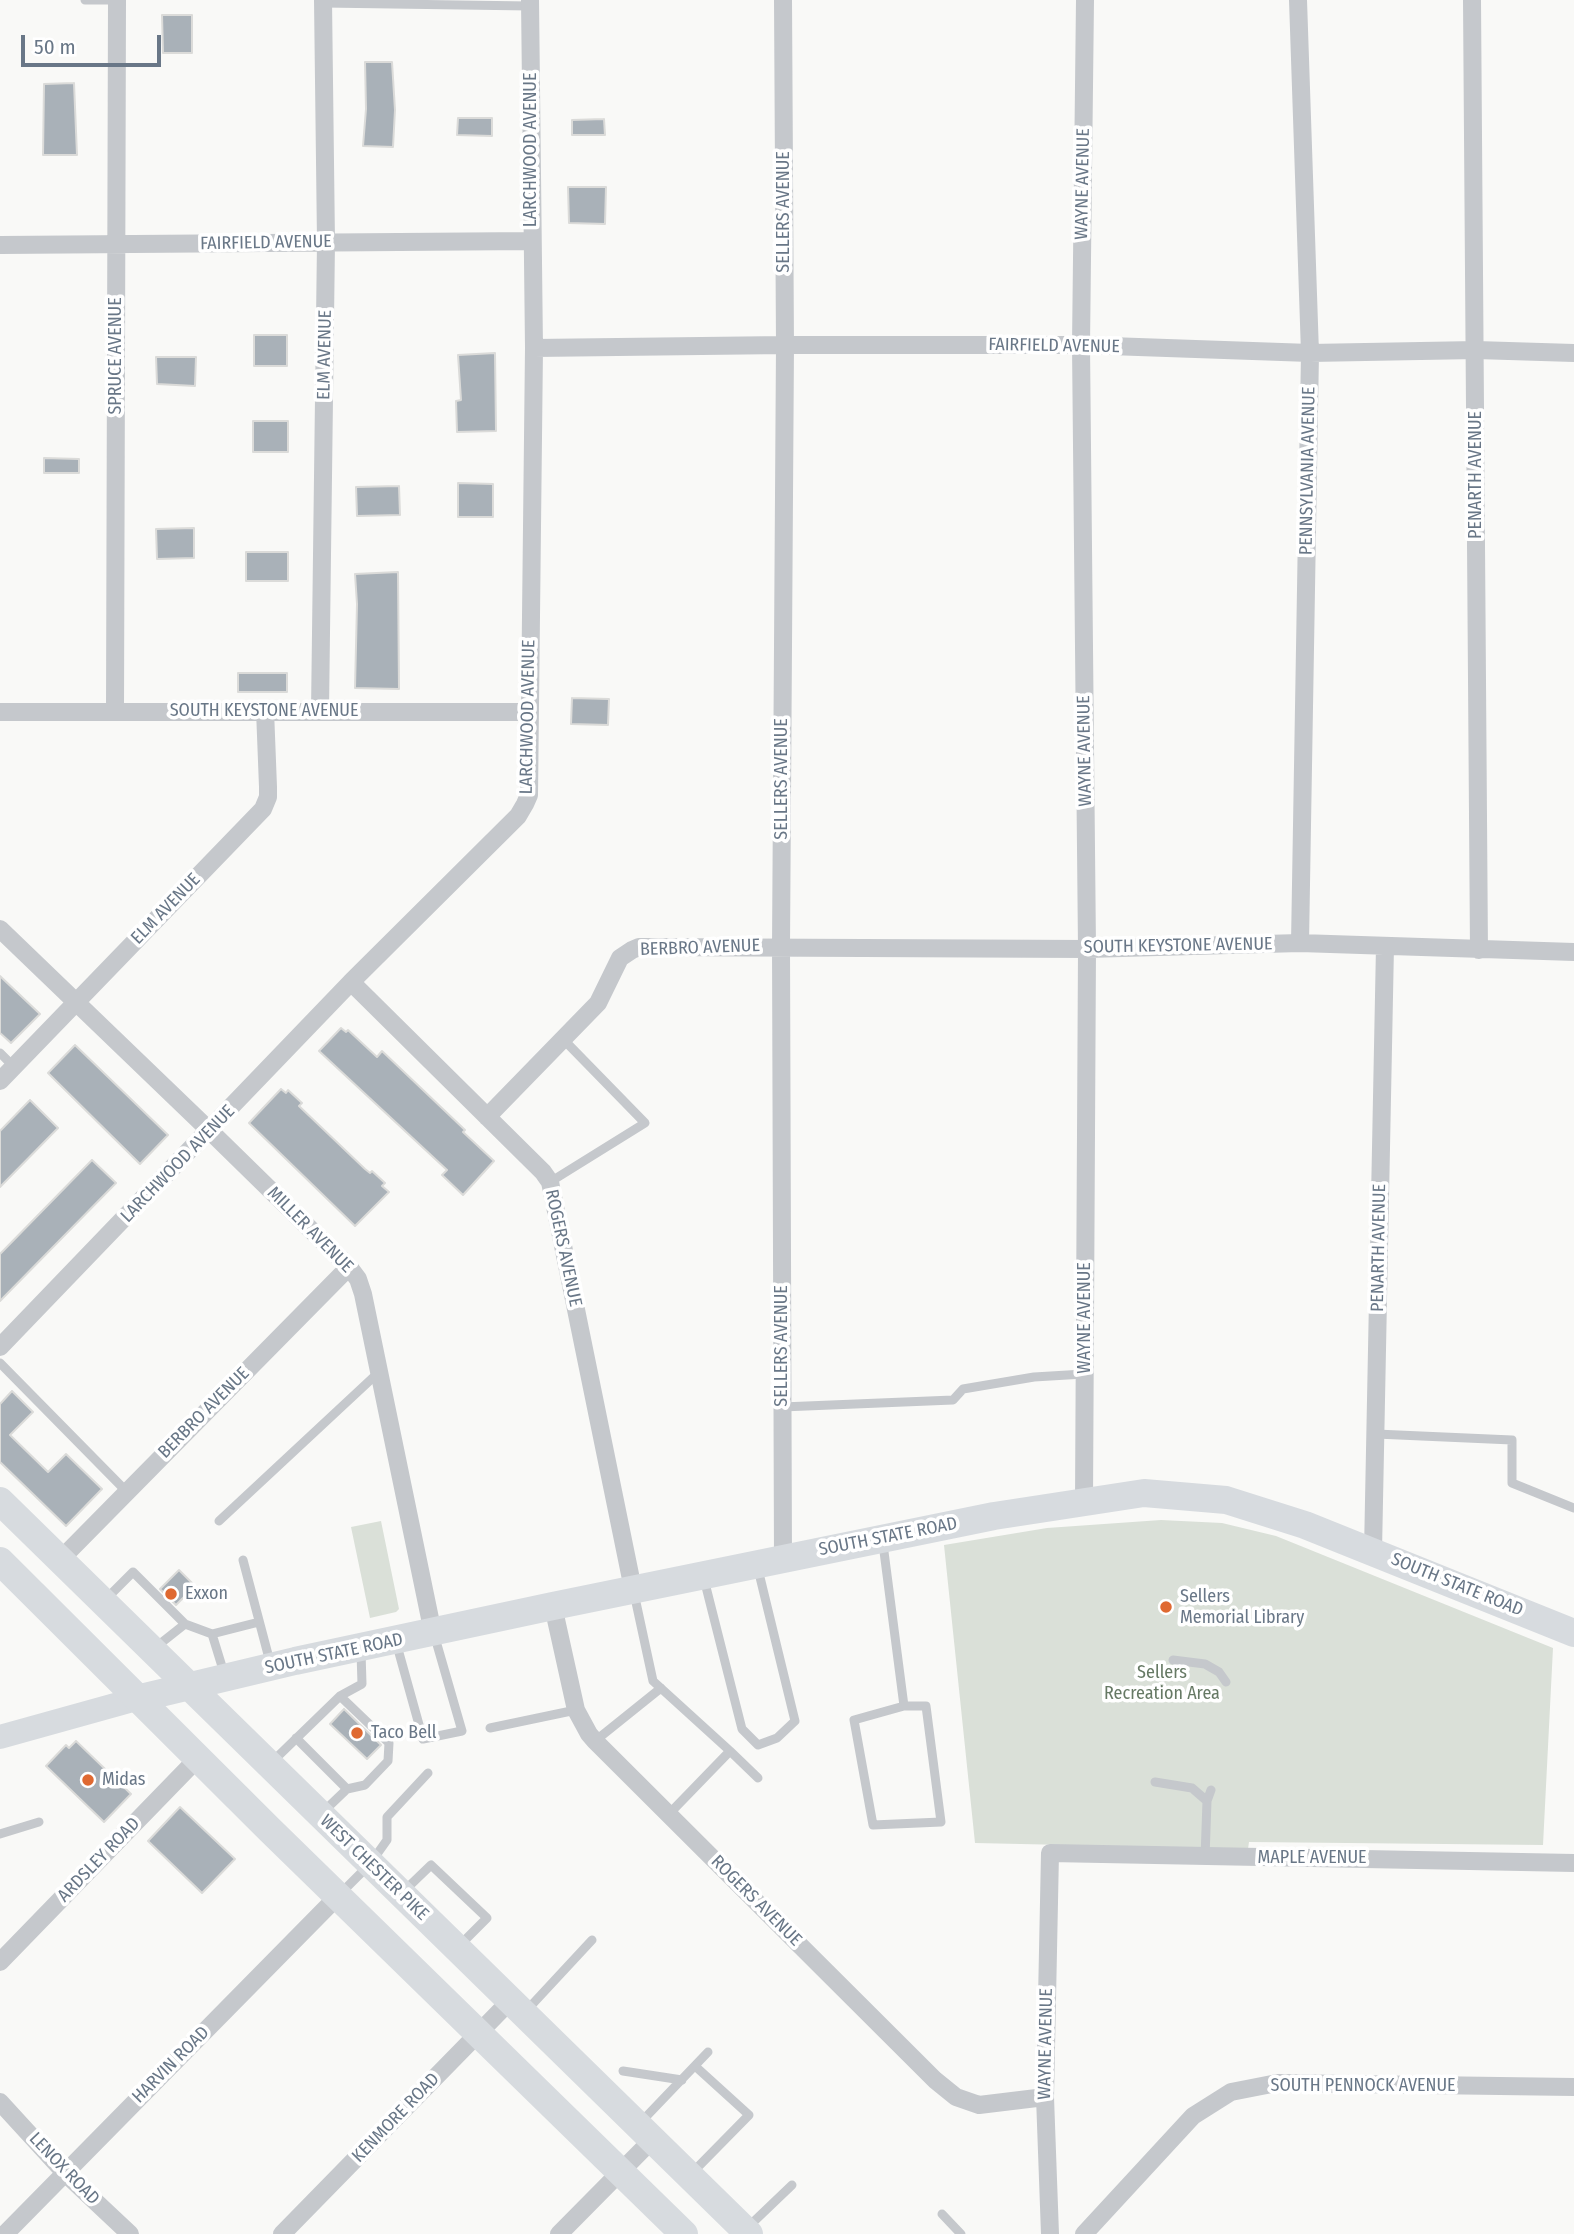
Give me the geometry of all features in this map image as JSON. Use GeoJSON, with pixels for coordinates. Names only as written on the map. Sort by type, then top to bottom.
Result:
{"type":"FeatureCollection","features":[{"type":"Feature","properties":{"kind":"main road","name":"SOUTH STATE ROAD"},"geometry":{"type":"LineString","coordinates":[[140,1699],[271,1667],[633,1589],[994,1516],[1144,1493],[1226,1500],[1305,1525],[1574,1633]]}},
{"type":"Feature","properties":{"kind":"main road","name":"WEST CHESTER PIKE"},"geometry":{"type":"LineString","coordinates":[[0,1501],[747,2232]]}},
{"type":"Feature","properties":{"kind":"main road"},"geometry":{"type":"LineString","coordinates":[[0,1561],[684,2234]]}},
{"type":"Feature","properties":{"kind":"main road"},"geometry":{"type":"LineString","coordinates":[[7,1732],[140,1699]]}},
{"type":"Feature","properties":{"kind":"street","name":"SPRUCE AVENUE"},"geometry":{"type":"LineString","coordinates":[[115,712],[117,0]]}},
{"type":"Feature","properties":{"kind":"street","name":"SELLERS AVENUE"},"geometry":{"type":"LineString","coordinates":[[770,1561],[782,1406],[781,946],[785,345],[783,0]]}},
{"type":"Feature","properties":{"kind":"street","name":"WAYNE AVENUE"},"geometry":{"type":"LineString","coordinates":[[1084,1501],[1087,949],[1081,345],[1085,0]]}},
{"type":"Feature","properties":{"kind":"street","name":"PENNSYLVANIA AVENUE"},"geometry":{"type":"LineString","coordinates":[[1298,0],[1310,353],[1300,943]]}},
{"type":"Feature","properties":{"kind":"street","name":"PENARTH AVENUE"},"geometry":{"type":"LineString","coordinates":[[1472,0],[1479,950]]}},
{"type":"Feature","properties":{"kind":"street","name":"ELM AVENUE"},"geometry":{"type":"LineString","coordinates":[[320,710],[326,242],[323,2]]}},
{"type":"Feature","properties":{"kind":"street","name":"LARCHWOOD AVENUE"},"geometry":{"type":"LineString","coordinates":[[0,1348],[351,982],[518,816],[529,794],[534,348],[530,3]]}},
{"type":"Feature","properties":{"kind":"street","name":"FAIRFIELD AVENUE"},"geometry":{"type":"LineString","coordinates":[[0,244],[117,246],[532,241]]}},
{"type":"Feature","properties":{"kind":"street","name":"FAIRFIELD AVENUE"},"geometry":{"type":"LineString","coordinates":[[534,348],[1081,345],[1310,353],[1476,350],[1574,353]]}},
{"type":"Feature","properties":{"kind":"street","name":"ELM AVENUE"},"geometry":{"type":"LineString","coordinates":[[0,1081],[263,809],[268,797],[265,710]]}},
{"type":"Feature","properties":{"kind":"street","name":"SOUTH KEYSTONE AVENUE"},"geometry":{"type":"LineString","coordinates":[[0,712],[529,712]]}},
{"type":"Feature","properties":{"kind":"street","name":"MILLER AVENUE"},"geometry":{"type":"LineString","coordinates":[[0,929],[210,1131],[349,1267],[358,1279],[433,1633]]}},
{"type":"Feature","properties":{"kind":"street","name":"SOUTH KEYSTONE AVENUE"},"geometry":{"type":"LineString","coordinates":[[781,946],[1087,949],[1300,943],[1574,952]]}},
{"type":"Feature","properties":{"kind":"street","name":"BERBRO AVENUE"},"geometry":{"type":"LineString","coordinates":[[487,1117],[598,1003],[620,958],[632,950],[639,947],[781,946]]}},
{"type":"Feature","properties":{"kind":"street","name":"PENARTH AVENUE"},"geometry":{"type":"LineString","coordinates":[[1373,1551],[1385,946]]}},
{"type":"Feature","properties":{"kind":"street","name":"ROGERS AVENUE"},"geometry":{"type":"LineString","coordinates":[[351,982],[550,1182],[633,1589]]}},
{"type":"Feature","properties":{"kind":"street","name":"BERBRO AVENUE"},"geometry":{"type":"LineString","coordinates":[[60,1560],[349,1267]]}},
{"type":"Feature","properties":{"kind":"street","name":"ROGERS AVENUE"},"geometry":{"type":"LineString","coordinates":[[553,1606],[576,1710],[595,1741],[925,2070],[956,2097],[979,2105],[1045,2097]]}},
{"type":"Feature","properties":{"kind":"street","name":"ARDSLEY ROAD"},"geometry":{"type":"LineString","coordinates":[[0,1962],[198,1758]]}},
{"type":"Feature","properties":{"kind":"street","name":"WAYNE AVENUE"},"geometry":{"type":"LineString","coordinates":[[1050,1853],[1045,2097],[1050,2234]]}},
{"type":"Feature","properties":{"kind":"street","name":"MAPLE AVENUE"},"geometry":{"type":"LineString","coordinates":[[1050,1853],[1574,1864]]}},
{"type":"Feature","properties":{"kind":"street","name":"HARVIN ROAD"},"geometry":{"type":"LineString","coordinates":[[5,2234],[338,1896]]}},
{"type":"Feature","properties":{"kind":"street","name":"KENMORE ROAD"},"geometry":{"type":"LineString","coordinates":[[282,2234],[478,2033],[517,2008]]}},
{"type":"Feature","properties":{"kind":"street","name":"SOUTH PENNOCK AVENUE"},"geometry":{"type":"LineString","coordinates":[[1084,2234],[1193,2116],[1231,2092],[1278,2083],[1574,2087]]}},
{"type":"Feature","properties":{"kind":"street","name":"LENOX ROAD"},"geometry":{"type":"LineString","coordinates":[[0,2102],[65,2173],[130,2234]]}},
{"type":"Feature","properties":{"kind":"street"},"geometry":{"type":"LineString","coordinates":[[559,2234],[620,2172],[645,2133]]}},
{"type":"Feature","properties":{"kind":"lane"},"geometry":{"type":"LineString","coordinates":[[85,0],[117,0]]}},
{"type":"Feature","properties":{"kind":"lane"},"geometry":{"type":"LineString","coordinates":[[323,2],[530,3]]}},
{"type":"Feature","properties":{"kind":"lane"},"geometry":{"type":"LineString","coordinates":[[550,1182],[645,1123],[563,1039]]}},
{"type":"Feature","properties":{"kind":"lane"},"geometry":{"type":"LineString","coordinates":[[0,1054],[13,1067]]}},
{"type":"Feature","properties":{"kind":"lane"},"geometry":{"type":"LineString","coordinates":[[0,1363],[127,1492]]}},
{"type":"Feature","properties":{"kind":"lane"},"geometry":{"type":"LineString","coordinates":[[219,1521],[379,1372]]}},
{"type":"Feature","properties":{"kind":"lane"},"geometry":{"type":"LineString","coordinates":[[782,1406],[953,1400],[963,1389],[1034,1377],[1084,1374]]}},
{"type":"Feature","properties":{"kind":"lane"},"geometry":{"type":"LineString","coordinates":[[1376,1434],[1511,1440],[1513,1483],[1574,1508]]}},
{"type":"Feature","properties":{"kind":"lane"},"geometry":{"type":"LineString","coordinates":[[883,1539],[904,1706]]}},
{"type":"Feature","properties":{"kind":"lane"},"geometry":{"type":"LineString","coordinates":[[243,1560],[271,1667]]}},
{"type":"Feature","properties":{"kind":"lane"},"geometry":{"type":"LineString","coordinates":[[703,1575],[743,1730],[758,1745],[777,1738],[795,1721],[770,1561]]}},
{"type":"Feature","properties":{"kind":"lane"},"geometry":{"type":"LineString","coordinates":[[103,1602],[133,1572],[185,1624],[212,1634],[259,1622]]}},
{"type":"Feature","properties":{"kind":"lane"},"geometry":{"type":"LineString","coordinates":[[633,1589],[653,1681],[758,1778]]}},
{"type":"Feature","properties":{"kind":"lane"},"geometry":{"type":"LineString","coordinates":[[152,1650],[185,1624]]}},
{"type":"Feature","properties":{"kind":"lane"},"geometry":{"type":"LineString","coordinates":[[396,1641],[423,1739],[462,1731],[433,1633]]}},
{"type":"Feature","properties":{"kind":"lane"},"geometry":{"type":"LineString","coordinates":[[212,1634],[225,1678]]}},
{"type":"Feature","properties":{"kind":"lane"},"geometry":{"type":"LineString","coordinates":[[269,1765],[340,1696],[362,1684],[360,1648]]}},
{"type":"Feature","properties":{"kind":"lane"},"geometry":{"type":"LineString","coordinates":[[1174,1660],[1205,1664],[1219,1672],[1226,1682]]}},
{"type":"Feature","properties":{"kind":"lane"},"geometry":{"type":"LineString","coordinates":[[595,1741],[661,1688]]}},
{"type":"Feature","properties":{"kind":"lane"},"geometry":{"type":"LineString","coordinates":[[320,1815],[347,1789],[365,1785],[388,1761],[388,1743],[340,1696]]}},
{"type":"Feature","properties":{"kind":"lane"},"geometry":{"type":"LineString","coordinates":[[904,1706],[926,1706],[941,1822],[873,1825],[854,1720],[904,1706]]}},
{"type":"Feature","properties":{"kind":"lane"},"geometry":{"type":"LineString","coordinates":[[491,1728],[576,1710]]}},
{"type":"Feature","properties":{"kind":"lane"},"geometry":{"type":"LineString","coordinates":[[296,1738],[347,1789]]}},
{"type":"Feature","properties":{"kind":"lane"},"geometry":{"type":"LineString","coordinates":[[669,1814],[730,1751]]}},
{"type":"Feature","properties":{"kind":"lane"},"geometry":{"type":"LineString","coordinates":[[338,1896],[370,1864],[387,1840],[387,1817],[428,1773]]}},
{"type":"Feature","properties":{"kind":"lane"},"geometry":{"type":"LineString","coordinates":[[1155,1782],[1192,1788],[1207,1801]]}},
{"type":"Feature","properties":{"kind":"lane"},"geometry":{"type":"LineString","coordinates":[[1205,1857],[1207,1801],[1211,1790]]}},
{"type":"Feature","properties":{"kind":"lane"},"geometry":{"type":"LineString","coordinates":[[0,1833],[39,1822]]}},
{"type":"Feature","properties":{"kind":"lane"},"geometry":{"type":"LineString","coordinates":[[401,1894],[430,1865],[487,1918],[456,1949]]}},
{"type":"Feature","properties":{"kind":"lane"},"geometry":{"type":"LineString","coordinates":[[517,2008],[592,1940]]}},
{"type":"Feature","properties":{"kind":"lane"},"geometry":{"type":"LineString","coordinates":[[645,2133],[682,2080],[708,2052]]}},
{"type":"Feature","properties":{"kind":"lane"},"geometry":{"type":"LineString","coordinates":[[690,2176],[749,2115],[695,2066]]}},
{"type":"Feature","properties":{"kind":"lane"},"geometry":{"type":"LineString","coordinates":[[622,2071],[682,2080]]}},
{"type":"Feature","properties":{"kind":"lane"},"geometry":{"type":"LineString","coordinates":[[747,2232],[792,2185]]}},
{"type":"Feature","properties":{"kind":"lane"},"geometry":{"type":"LineString","coordinates":[[942,2214],[962,2234]]}},
{"type":"Feature","properties":{"kind":"green space","name":"Sellers Recreation Area"},"geometry":{"type":"Polygon","coordinates":[[[1161,1520],[1222,1523],[1276,1536],[1553,1648],[1543,1845],[1249,1842],[1248,1849],[975,1843],[944,1545],[1047,1528],[1161,1520]]]}},
{"type":"Feature","properties":{"kind":"green space"},"geometry":{"type":"Polygon","coordinates":[[[381,1521],[399,1609],[370,1618],[351,1527],[381,1521]]]}},
{"type":"Feature","properties":{"kind":"building"},"geometry":{"type":"Polygon","coordinates":[[[162,15],[192,15],[192,53],[163,53],[162,15]]]}},
{"type":"Feature","properties":{"kind":"building"},"geometry":{"type":"Polygon","coordinates":[[[365,62],[392,62],[395,110],[393,147],[363,146],[366,109],[365,62]]]}},
{"type":"Feature","properties":{"kind":"building"},"geometry":{"type":"Polygon","coordinates":[[[74,83],[77,155],[43,155],[44,84],[74,83]]]}},
{"type":"Feature","properties":{"kind":"building"},"geometry":{"type":"Polygon","coordinates":[[[458,118],[492,118],[492,136],[457,135],[458,118]]]}},
{"type":"Feature","properties":{"kind":"building"},"geometry":{"type":"Polygon","coordinates":[[[604,119],[605,135],[572,135],[572,120],[604,119]]]}},
{"type":"Feature","properties":{"kind":"building"},"geometry":{"type":"Polygon","coordinates":[[[568,187],[606,187],[605,224],[569,223],[568,187]]]}},
{"type":"Feature","properties":{"kind":"building"},"geometry":{"type":"Polygon","coordinates":[[[254,335],[287,335],[287,366],[254,366],[254,335]]]}},
{"type":"Feature","properties":{"kind":"building"},"geometry":{"type":"Polygon","coordinates":[[[495,353],[496,431],[457,432],[456,401],[461,400],[458,355],[495,353]]]}},
{"type":"Feature","properties":{"kind":"building"},"geometry":{"type":"Polygon","coordinates":[[[156,357],[196,357],[195,386],[157,384],[156,357]]]}},
{"type":"Feature","properties":{"kind":"building"},"geometry":{"type":"Polygon","coordinates":[[[253,421],[288,421],[288,452],[253,452],[253,421]]]}},
{"type":"Feature","properties":{"kind":"building"},"geometry":{"type":"Polygon","coordinates":[[[44,458],[79,459],[79,473],[44,473],[44,458]]]}},
{"type":"Feature","properties":{"kind":"building"},"geometry":{"type":"Polygon","coordinates":[[[458,483],[493,484],[493,517],[458,517],[458,483]]]}},
{"type":"Feature","properties":{"kind":"building"},"geometry":{"type":"Polygon","coordinates":[[[399,486],[400,515],[357,516],[356,487],[399,486]]]}},
{"type":"Feature","properties":{"kind":"building"},"geometry":{"type":"Polygon","coordinates":[[[194,528],[194,558],[157,559],[156,529],[194,528]]]}},
{"type":"Feature","properties":{"kind":"building"},"geometry":{"type":"Polygon","coordinates":[[[246,552],[288,552],[288,581],[246,581],[246,552]]]}},
{"type":"Feature","properties":{"kind":"building"},"geometry":{"type":"Polygon","coordinates":[[[398,572],[399,689],[355,688],[355,574],[398,572]]]}},
{"type":"Feature","properties":{"kind":"building"},"geometry":{"type":"Polygon","coordinates":[[[238,673],[287,673],[287,692],[238,692],[238,673]]]}},
{"type":"Feature","properties":{"kind":"building"},"geometry":{"type":"Polygon","coordinates":[[[572,698],[609,699],[608,725],[571,724],[572,698]]]}},
{"type":"Feature","properties":{"kind":"building"},"geometry":{"type":"Polygon","coordinates":[[[0,976],[40,1014],[11,1043],[0,1033],[0,976]]]}},
{"type":"Feature","properties":{"kind":"building"},"geometry":{"type":"Polygon","coordinates":[[[341,1028],[346,1032],[348,1030],[377,1057],[382,1051],[494,1161],[463,1195],[442,1175],[447,1170],[319,1051],[341,1028]]]}},
{"type":"Feature","properties":{"kind":"building"},"geometry":{"type":"Polygon","coordinates":[[[75,1045],[168,1135],[140,1164],[48,1073],[75,1045]]]}},
{"type":"Feature","properties":{"kind":"building"},"geometry":{"type":"Polygon","coordinates":[[[281,1089],[286,1093],[288,1090],[302,1103],[299,1106],[365,1169],[370,1173],[372,1171],[385,1183],[382,1186],[389,1192],[355,1226],[249,1123],[281,1089]]]}},
{"type":"Feature","properties":{"kind":"building"},"geometry":{"type":"Polygon","coordinates":[[[30,1100],[58,1128],[0,1187],[0,1131],[30,1100]]]}},
{"type":"Feature","properties":{"kind":"building"},"geometry":{"type":"Polygon","coordinates":[[[92,1160],[116,1183],[0,1301],[0,1254],[92,1160]]]}},
{"type":"Feature","properties":{"kind":"building"},"geometry":{"type":"Polygon","coordinates":[[[12,1391],[33,1412],[10,1435],[48,1472],[66,1454],[102,1489],[66,1526],[0,1462],[0,1404],[12,1391]]]}},
{"type":"Feature","properties":{"kind":"building","name":"Exxon"},"geometry":{"type":"Polygon","coordinates":[[[179,1570],[195,1586],[176,1605],[160,1589],[179,1570]]]}},
{"type":"Feature","properties":{"kind":"building","name":"Taco Bell"},"geometry":{"type":"Polygon","coordinates":[[[344,1709],[381,1745],[367,1759],[330,1724],[344,1709]]]}},
{"type":"Feature","properties":{"kind":"building","name":"Midas"},"geometry":{"type":"Polygon","coordinates":[[[76,1741],[131,1794],[104,1822],[46,1766],[66,1745],[69,1748],[76,1741]]]}},
{"type":"Feature","properties":{"kind":"building"},"geometry":{"type":"Polygon","coordinates":[[[180,1807],[235,1859],[202,1893],[148,1841],[180,1807]]]}},
{"type":"Feature","properties":{"kind":"place","name":"Exxon"},"geometry":{"type":"Point","coordinates":[171,1594]}},
{"type":"Feature","properties":{"kind":"place","name":"Sellers Memorial Library"},"geometry":{"type":"Point","coordinates":[1166,1607]}},
{"type":"Feature","properties":{"kind":"place","name":"Taco Bell"},"geometry":{"type":"Point","coordinates":[357,1733]}},
{"type":"Feature","properties":{"kind":"place","name":"Midas"},"geometry":{"type":"Point","coordinates":[88,1780]}}]}
